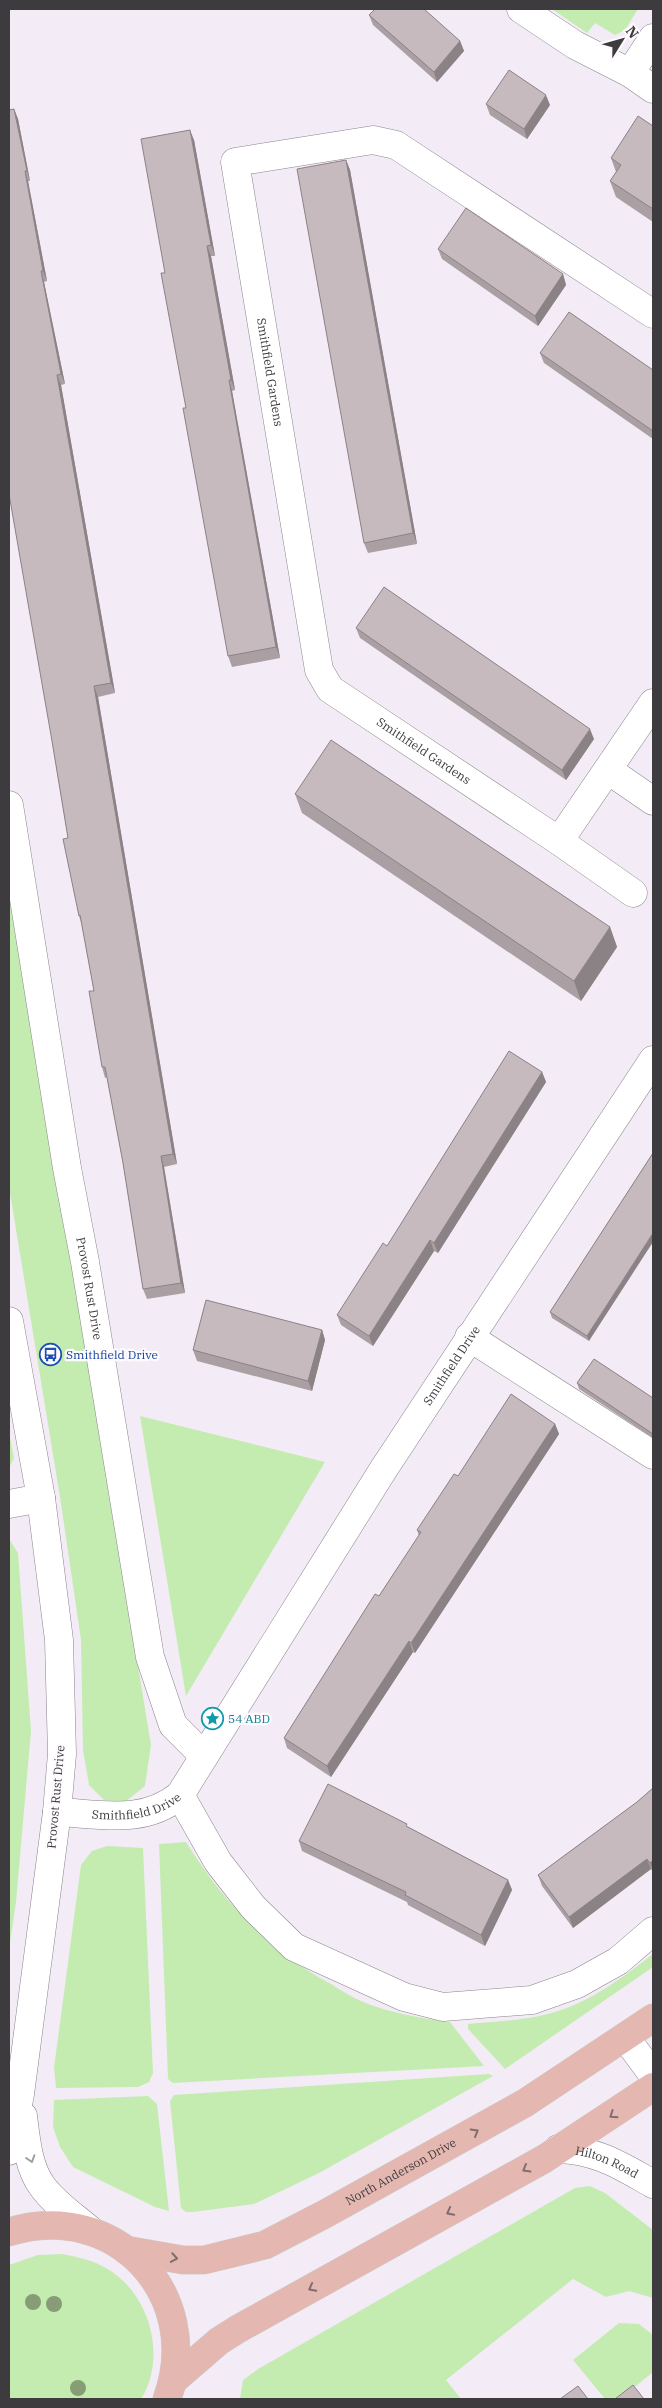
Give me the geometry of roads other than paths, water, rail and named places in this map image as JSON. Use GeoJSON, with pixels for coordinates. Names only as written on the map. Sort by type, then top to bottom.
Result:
{"type":"FeatureCollection","features":[{"type":"Feature","properties":{"kind":"main road","name":"North Anderson Drive"},"geometry":{"type":"LineString","coordinates":[[126,2250],[183,2260],[204,2260],[265,2245],[334,2210],[525,2104],[653,2018]]}},
{"type":"Feature","properties":{"kind":"main road"},"geometry":{"type":"LineString","coordinates":[[171,2389],[219,2341],[238,2329],[482,2194],[558,2149],[653,2088]]}},
{"type":"Feature","properties":{"kind":"main road"},"geometry":{"type":"LineString","coordinates":[[9,2232],[36,2226],[64,2225],[91,2232],[109,2239],[126,2250],[147,2269],[164,2294],[174,2321],[178,2350],[171,2389]]}},
{"type":"Feature","properties":{"kind":"street"},"geometry":{"type":"LineString","coordinates":[[521,9],[575,45],[630,73],[653,89]]}},
{"type":"Feature","properties":{"kind":"street"},"geometry":{"type":"LineString","coordinates":[[630,73],[653,38]]}},
{"type":"Feature","properties":{"kind":"street","name":"Smithfield Gardens"},"geometry":{"type":"LineString","coordinates":[[559,841],[330,688],[319,670],[235,162],[373,140],[396,145],[653,314]]}},
{"type":"Feature","properties":{"kind":"street"},"geometry":{"type":"LineString","coordinates":[[633,893],[559,841],[653,703]]}},
{"type":"Feature","properties":{"kind":"street"},"geometry":{"type":"LineString","coordinates":[[608,770],[653,801]]}},
{"type":"Feature","properties":{"kind":"street","name":"Provost Rust Drive"},"geometry":{"type":"LineString","coordinates":[[9,805],[67,1168],[150,1657],[173,1725],[204,1756]]}},
{"type":"Feature","properties":{"kind":"street","name":"Smithfield Drive"},"geometry":{"type":"LineString","coordinates":[[57,1812],[122,1816],[151,1813],[168,1805],[180,1795],[382,1470],[653,1060]]}},
{"type":"Feature","properties":{"kind":"street","name":"Provost Rust Drive"},"geometry":{"type":"LineString","coordinates":[[9,1321],[41,1498],[58,1640],[62,1754],[57,1812],[20,2094],[9,2151]]}},
{"type":"Feature","properties":{"kind":"street"},"geometry":{"type":"LineString","coordinates":[[469,1337],[653,1455]]}},
{"type":"Feature","properties":{"kind":"street"},"geometry":{"type":"LineString","coordinates":[[9,1504],[41,1498]]}},
{"type":"Feature","properties":{"kind":"street"},"geometry":{"type":"LineString","coordinates":[[180,1795],[218,1862],[253,1907],[294,1947],[404,1997],[444,2007],[532,2000],[578,1984],[618,1961],[653,1931]]}},
{"type":"Feature","properties":{"kind":"street"},"geometry":{"type":"LineString","coordinates":[[625,2037],[653,2075]]}},
{"type":"Feature","properties":{"kind":"street","name":"Provost Rust Drive"},"geometry":{"type":"LineString","coordinates":[[20,2094],[27,2146],[36,2176],[51,2197],[91,2232]]}},
{"type":"Feature","properties":{"kind":"street","name":"Hilton Road"},"geometry":{"type":"LineString","coordinates":[[558,2149],[579,2150],[598,2154],[653,2184]]}},
{"type":"Feature","properties":{"kind":"place","name":"Smithfield Drive"},"geometry":{"type":"Point","coordinates":[50,1355]}},
{"type":"Feature","properties":{"kind":"place","name":"54 ABD"},"geometry":{"type":"Point","coordinates":[212,1719]}}]}
